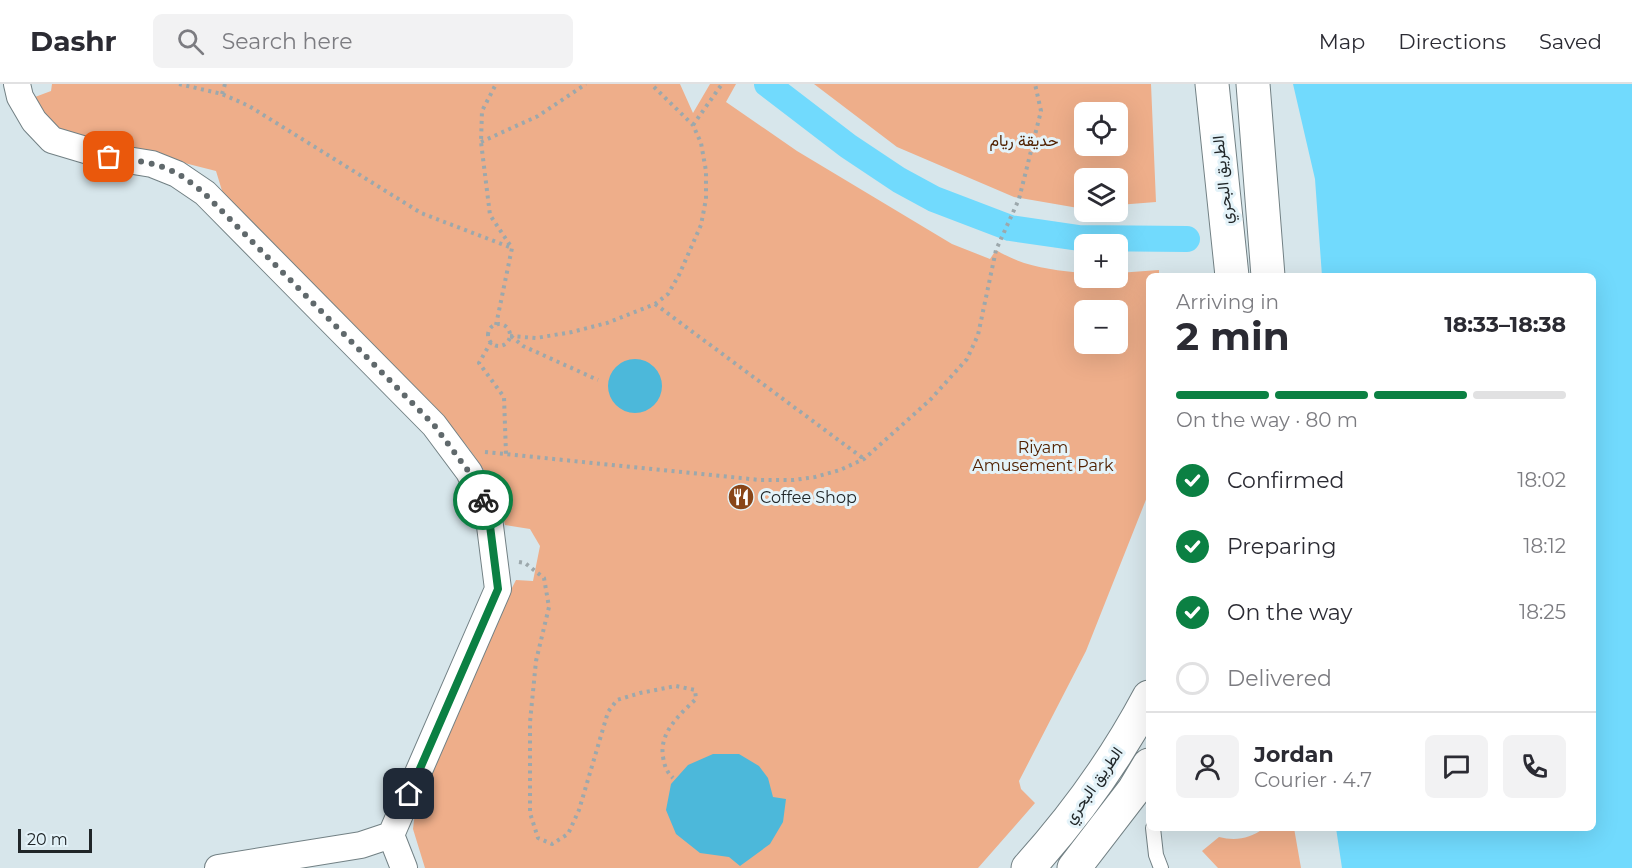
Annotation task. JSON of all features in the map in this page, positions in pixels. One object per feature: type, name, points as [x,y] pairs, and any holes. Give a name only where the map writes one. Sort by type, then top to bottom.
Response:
[{"type":"main road","name":"الطريق البحري","points":[[1212,84],[1232,273]]},
{"type":"main road","points":[[1253,84],[1268,273]]},
{"type":"main road","name":"الطريق البحري","points":[[1028,868],[1058,835],[1103,774],[1146,702]]},
{"type":"main road","points":[[1074,868],[1134,790],[1146,770]]},
{"type":"street","points":[[17,84],[20,97],[34,121],[52,140],[109,157],[152,164],[177,174],[204,193],[434,425],[469,472],[488,510],[498,589],[391,835],[404,868]]},
{"type":"street","points":[[218,868],[361,845],[391,835]]},
{"type":"lane","points":[[1153,831],[1156,855],[1161,868]]},
{"type":"path","points":[[179,84],[222,94],[249,106],[421,213],[512,248]]},
{"type":"path","points":[[222,94],[225,84]]},
{"type":"path","points":[[496,84],[482,111],[481,142],[490,215],[512,248],[496,325],[490,330],[491,342],[480,363],[504,398],[506,454]]},
{"type":"path","points":[[481,142],[538,116],[586,84]]},
{"type":"path","points":[[510,336],[536,338],[572,333],[607,323],[655,304],[668,294],[679,275],[701,225],[706,199],[706,171],[701,143],[693,124],[651,84]]},
{"type":"path","points":[[693,124],[722,84]]},
{"type":"path","points":[[452,449],[760,480],[794,480],[815,477],[840,470],[864,459],[930,400],[967,359],[978,335],[996,250],[1019,199],[1041,111],[1035,84]]},
{"type":"path","points":[[655,304],[864,459]]},
{"type":"path","points":[[491,342],[495,345],[503,345],[507,343],[510,336],[505,325],[496,325]]},
{"type":"path","points":[[510,336],[523,346],[598,380]]},
{"type":"path","points":[[495,555],[525,563],[543,578],[549,607],[536,661],[530,722],[530,813],[538,838],[552,844],[568,834],[579,810],[608,712],[617,700],[676,686],[695,690],[696,699],[675,720],[662,745],[666,771],[673,777]]},
{"type":"green space","name":"Riyam Amusement Park","points":[[52,84],[680,84],[693,113],[710,84],[736,84],[726,102],[797,151],[952,244],[990,259],[996,250],[1028,264],[1074,272],[1074,288],[1128,288],[1128,272],[1159,270],[1159,273],[1146,273],[1146,500],[1086,651],[1019,781],[1021,789],[1035,803],[978,868],[425,868],[413,829],[416,804],[494,623],[516,580],[533,581],[540,546],[530,529],[505,525],[494,484],[467,446],[223,194],[216,171],[58,131],[43,117],[35,97],[51,91]]},
{"type":"green space","name":"حديقة ريام","points":[[814,84],[1151,84],[1156,202],[1128,204],[1128,168],[1074,168],[1074,207],[1014,197],[897,147]]},
{"type":"green space","points":[[1259,831],[1295,831],[1301,868],[1218,868],[1202,851],[1219,837],[1231,839],[1253,835]]},
{"type":"water","points":[[1293,84],[1632,84],[1632,868],[1342,868],[1336,831],[1596,831],[1596,273],[1322,273],[1315,179]]},
{"type":"building","points":[[635,359],[645,361],[654,367],[660,376],[662,386],[660,396],[654,405],[645,411],[635,413],[625,411],[616,405],[610,396],[608,386],[610,376],[616,367],[625,361]]},
{"type":"building","points":[[713,754],[739,754],[759,766],[768,778],[773,797],[786,799],[783,822],[770,844],[740,866],[729,857],[700,853],[676,834],[666,810],[671,784],[688,765]]},
{"type":"waterway","points":[[767,84],[848,146],[899,180],[934,199],[1010,228],[1079,238],[1187,239]]},
{"type":"way so far","points":[[109,157],[152,164],[177,174],[204,193],[434,425],[469,472],[483,500]]},
{"type":"place","name":"Coffee Shop","points":[[741,497]]},
{"type":"route","points":[[409,794],[498,589],[488,510],[483,500]]}]
